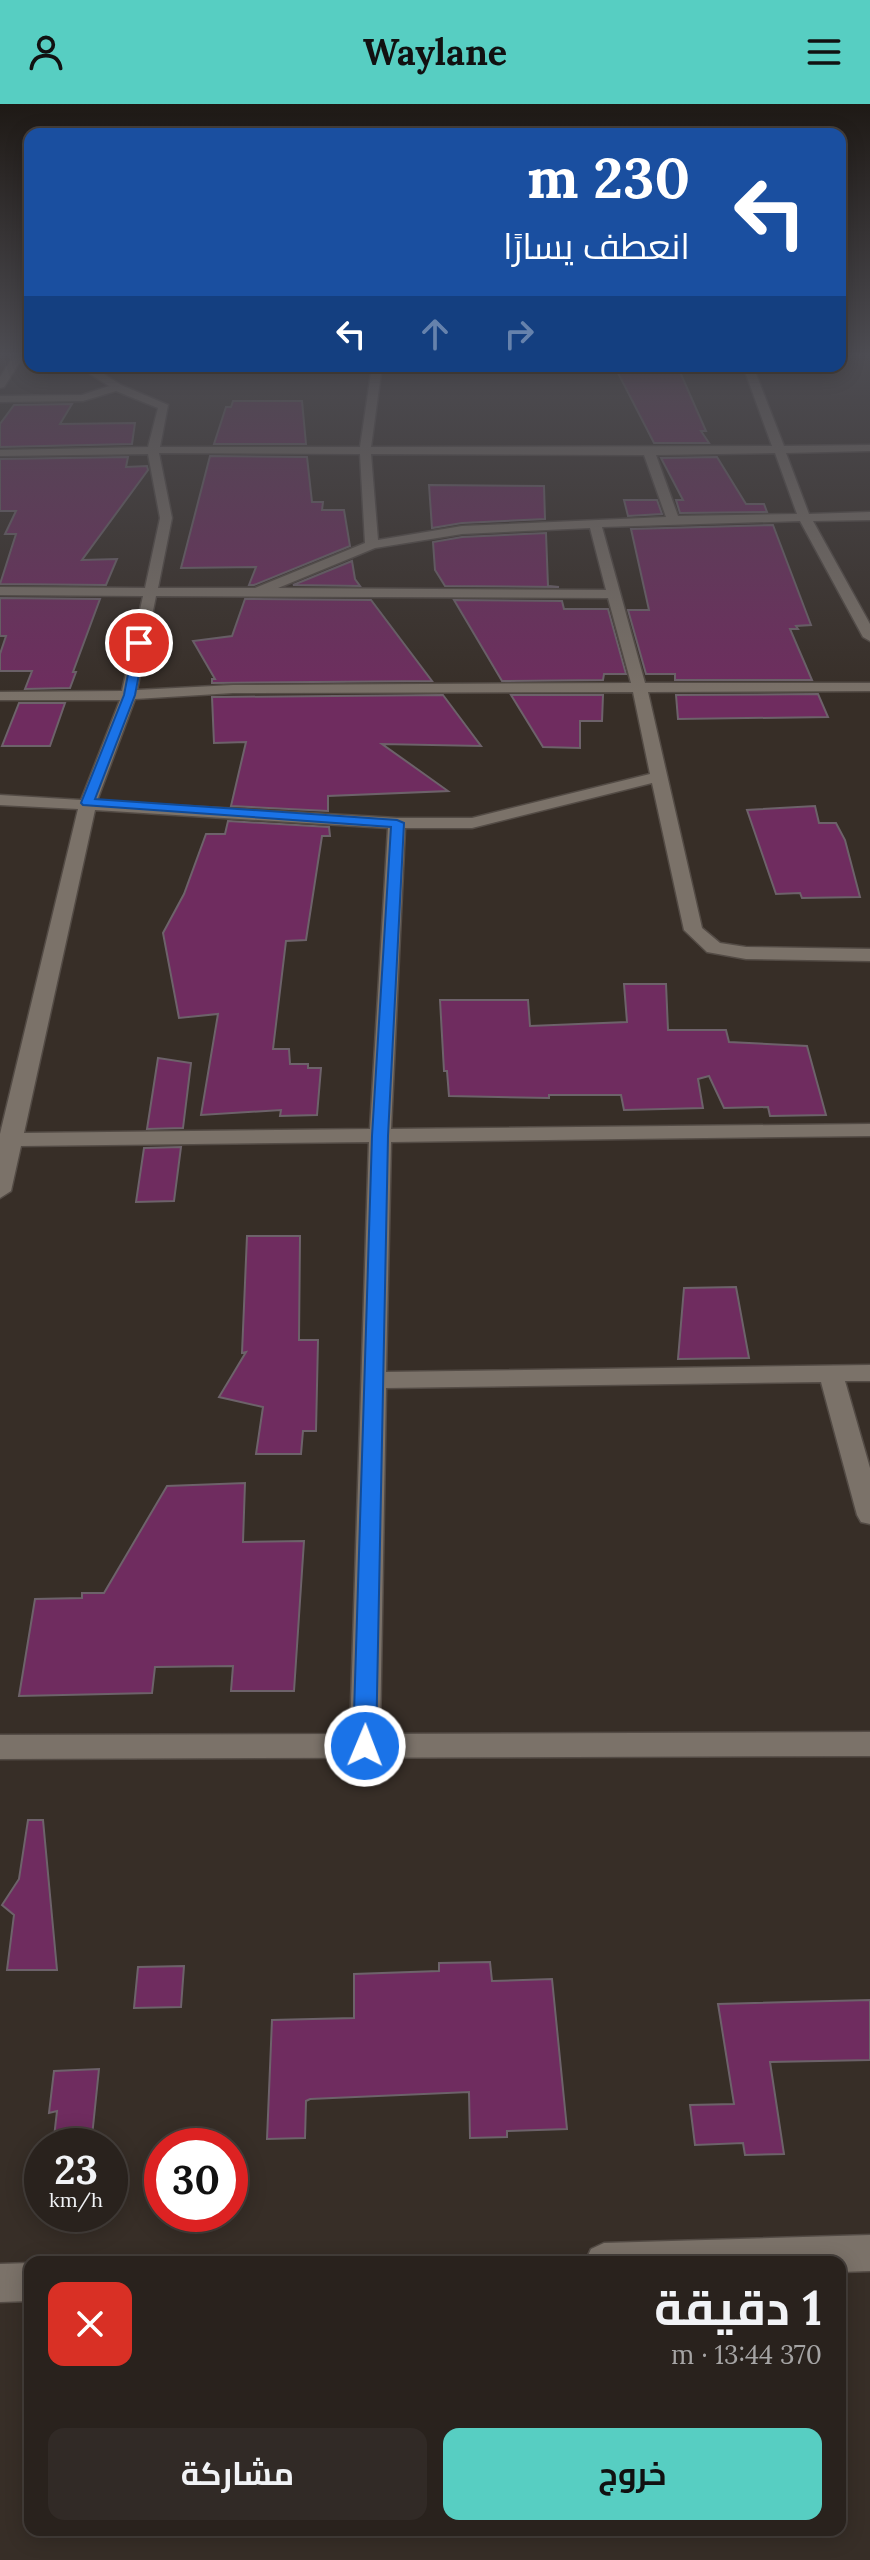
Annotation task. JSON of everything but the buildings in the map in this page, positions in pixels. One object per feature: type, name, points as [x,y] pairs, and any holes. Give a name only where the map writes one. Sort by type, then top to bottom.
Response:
[{"type":"street","points":[[0,1191],[6,1140],[88,803],[129,695],[166,518],[157,472]]},
{"type":"street","points":[[367,472],[372,545]]},
{"type":"street","points":[[658,472],[673,520]]},
{"type":"street","points":[[787,472],[805,518],[870,637]]},
{"type":"street","points":[[257,592],[372,545],[462,530],[673,520],[870,516]]},
{"type":"street","points":[[595,524],[639,687],[693,930],[714,948],[746,953],[870,955]]},
{"type":"street","points":[[0,591],[612,594]]},
{"type":"street","points":[[848,597],[870,596]]},
{"type":"street","points":[[0,696],[129,695],[233,689],[870,687]]},
{"type":"street","points":[[0,800],[397,823],[472,823],[657,777]]},
{"type":"street","points":[[365,1746],[380,1136],[397,823]]},
{"type":"street","points":[[6,1140],[870,1130]]},
{"type":"street","points":[[374,1380],[870,1373]]},
{"type":"street","points":[[831,1374],[870,1515]]},
{"type":"street","points":[[0,1747],[870,1744]]},
{"type":"street","points":[[781,2256],[870,2253]]},
{"type":"street","points":[[0,2283],[24,2282]]},
{"type":"route","points":[[139,643],[129,695],[88,803],[397,823],[380,1136],[365,1746]]}]
